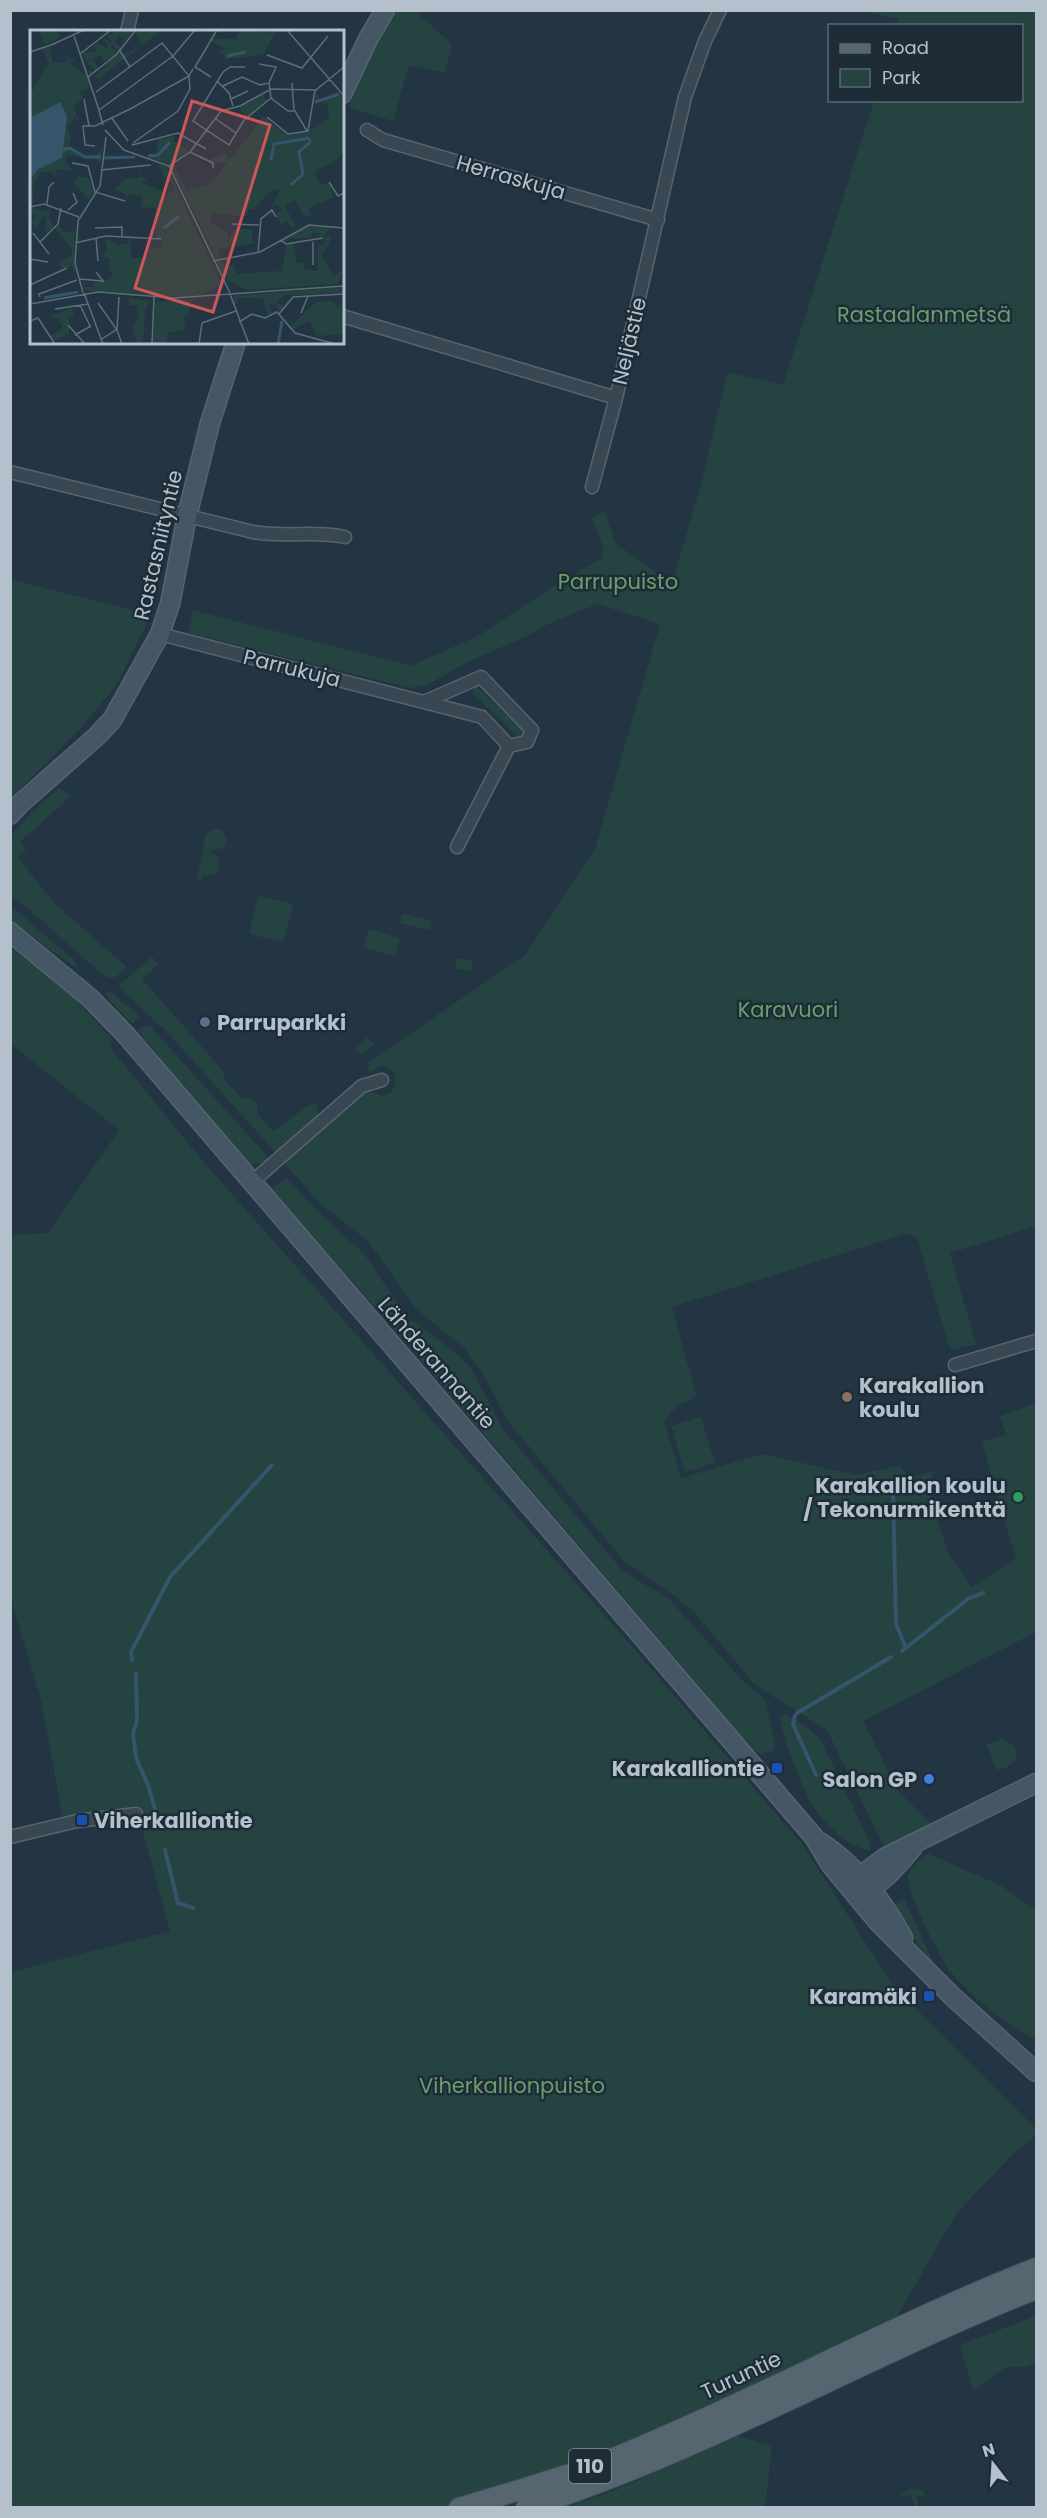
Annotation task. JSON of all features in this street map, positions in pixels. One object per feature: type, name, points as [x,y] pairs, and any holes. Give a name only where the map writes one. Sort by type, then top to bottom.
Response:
[{"type":"main road","points":[[344,90],[384,10]]},
{"type":"main road","name":"Rastasniityntie","points":[[10,815],[112,720],[160,634],[170,604],[187,516],[210,423],[235,344]]},
{"type":"main road","name":"Lähderannantie","points":[[10,932],[75,985],[126,1035],[813,1838],[837,1853],[861,1887],[879,1923],[910,1951],[951,1996],[1036,2072]]},
{"type":"main road","points":[[861,1887],[886,1857],[1036,1783]]},
{"type":"main road","name":"Turuntie","points":[[459,2508],[616,2457],[676,2432],[899,2327],[1036,2268]]},
{"type":"main road","name":"Turuntie","points":[[526,2508],[614,2478],[681,2450],[912,2342],[1036,2289]]},
{"type":"street","points":[[127,30],[132,10]]},
{"type":"street","name":"Neljästie","points":[[344,317],[616,398],[685,97],[705,41],[720,10]]},
{"type":"street","name":"Herraskuja","points":[[367,130],[383,140],[658,220]]},
{"type":"street","points":[[592,487],[616,398]]},
{"type":"street","points":[[10,472],[268,535],[323,532],[345,537]]},
{"type":"street","name":"Parrukuja","points":[[160,634],[482,717],[509,746]]},
{"type":"street","points":[[424,702],[481,677],[532,730],[527,742],[509,746],[457,847]]},
{"type":"street","points":[[252,1182],[362,1086],[382,1080]]},
{"type":"street","points":[[955,1365],[1036,1341]]},
{"type":"street","points":[[10,1837],[77,1821],[136,1814]]},
{"type":"green space","points":[[397,11],[415,11],[452,44],[445,73],[409,65],[393,121],[351,108],[348,100],[382,32]]},
{"type":"green space","name":"Karavuori","points":[[862,11],[1036,11],[1036,1226],[950,1253],[976,1344],[953,1350],[948,1343],[917,1238],[908,1233],[672,1307],[696,1395],[677,1406],[664,1421],[681,1478],[762,1454],[856,1475],[900,1465],[909,1478],[933,1471],[930,1496],[948,1553],[972,1587],[1016,1559],[982,1442],[1006,1435],[1000,1416],[1036,1403],[1036,1632],[863,1721],[898,1791],[931,1824],[884,1847],[827,1730],[755,1685],[693,1611],[624,1561],[507,1420],[484,1375],[463,1347],[417,1310],[368,1241],[321,1204],[283,1162],[362,1093],[369,1091],[383,1096],[392,1090],[396,1081],[394,1073],[382,1065],[368,1072],[369,1062],[525,955],[595,849],[660,624],[597,604],[548,624],[525,637],[468,662],[427,685],[410,688],[189,633],[193,610],[411,666],[478,636],[602,558],[603,547],[592,518],[603,512],[607,516],[615,543],[672,584],[700,487],[728,372],[783,385],[874,102],[1023,102],[1023,24],[898,24],[899,19]]},
{"type":"green space","points":[[10,579],[151,615],[116,686],[80,729],[11,798]]},
{"type":"green space","points":[[476,686],[523,731],[521,736],[518,737],[473,694]]},
{"type":"green space","points":[[59,788],[72,795],[20,842],[26,851],[18,858],[55,904],[127,967],[116,977],[108,978],[11,895],[11,836],[32,812]]},
{"type":"green space","points":[[214,829],[220,829],[227,838],[225,847],[209,852],[219,857],[220,868],[216,874],[202,876],[201,881],[197,880],[206,835]]},
{"type":"green space","points":[[258,896],[293,904],[283,942],[249,934]]},
{"type":"green space","points":[[10,905],[76,962],[77,969],[11,921]]},
{"type":"green space","points":[[402,913],[432,921],[429,930],[400,923]]},
{"type":"green space","points":[[369,929],[400,938],[395,956],[364,948]]},
{"type":"green space","name":"Viherkallionpuisto","points":[[10,947],[67,990],[113,1040],[110,1043],[112,1050],[207,1166],[622,1635],[802,1844],[894,1987],[1036,2129],[1036,2135],[1011,2156],[957,2213],[897,2316],[617,2450],[468,2501],[441,2507],[11,2507],[11,1972],[170,1931],[136,1806],[63,1819],[41,1700],[11,1599],[11,1235],[48,1233],[119,1130],[11,1044]]},
{"type":"green space","points":[[152,957],[159,964],[142,979],[225,1073],[223,1078],[242,1099],[251,1098],[258,1106],[257,1114],[273,1131],[309,1105],[317,1104],[317,1118],[276,1153],[168,1033],[118,986]]},
{"type":"green space","points":[[457,958],[473,961],[471,972],[455,968]]},
{"type":"green space","points":[[109,990],[140,1017],[132,1024],[105,995]]},
{"type":"green space","points":[[144,1026],[150,1026],[267,1156],[268,1160],[250,1164],[163,1063],[138,1030]]},
{"type":"green space","points":[[367,1037],[374,1045],[362,1055],[355,1048]]},
{"type":"green space","points":[[286,1178],[365,1255],[406,1316],[386,1321],[285,1206],[271,1189]]},
{"type":"green space","points":[[412,1320],[457,1354],[471,1368],[502,1428],[622,1570],[670,1600],[741,1679],[766,1701],[775,1747],[773,1751],[760,1754],[740,1740],[706,1694],[393,1328]]},
{"type":"green space","points":[[701,1417],[715,1463],[685,1472],[671,1426]]},
{"type":"green space","points":[[785,1715],[806,1726],[822,1743],[870,1842],[870,1851],[850,1842],[833,1830],[819,1815],[799,1778],[792,1758],[779,1718]]},
{"type":"green space","points":[[1003,1739],[1014,1746],[1017,1752],[1015,1761],[1005,1768],[996,1770],[987,1744]]},
{"type":"green space","points":[[929,1854],[1002,1886],[1036,1911],[1036,2040],[980,2001],[946,1965],[918,1910],[909,1884],[908,1877],[913,1866]]},
{"type":"green space","points":[[905,1900],[933,1962],[931,1963],[891,1906]]},
{"type":"green space","points":[[1036,2316],[1036,2363],[1024,2367],[1005,2367],[973,2391],[960,2345]]},
{"type":"green space","points":[[738,2436],[772,2446],[765,2507],[566,2507],[613,2491]]},
{"type":"green space","points":[[913,2488],[922,2490],[926,2495],[916,2497],[919,2507],[915,2507],[911,2495],[901,2496]]},
{"type":"waterway","points":[[132,1660],[131,1652],[170,1577],[272,1465]]},
{"type":"waterway","points":[[893,1489],[896,1624],[906,1648]]},
{"type":"waterway","points":[[902,1651],[968,1599],[983,1593]]},
{"type":"waterway","points":[[797,1713],[891,1657]]},
{"type":"waterway","points":[[136,1674],[137,1720],[133,1734],[136,1758],[148,1785],[160,1827]]},
{"type":"waterway","points":[[795,1716],[793,1724],[816,1775]]},
{"type":"waterway","points":[[165,1850],[178,1903],[193,1908]]},
{"type":"place","name":"Parruparkki","points":[[205,1022]]},
{"type":"place","name":"Karakallion koulu","points":[[847,1397]]},
{"type":"place","name":"Karakallion koulu / Tekonurmikenttä","points":[[1018,1497]]},
{"type":"place","name":"Karakalliontie","points":[[777,1768]]},
{"type":"place","name":"Salon GP","points":[[929,1779]]},
{"type":"place","name":"Viherkalliontie","points":[[82,1820]]},
{"type":"place","name":"Karamäki","points":[[929,1996]]},
{"type":"park label","name":"Rastaalanmetsä","points":[[924,314]]},
{"type":"park label","name":"Parrupuisto","points":[[618,581]]}]
